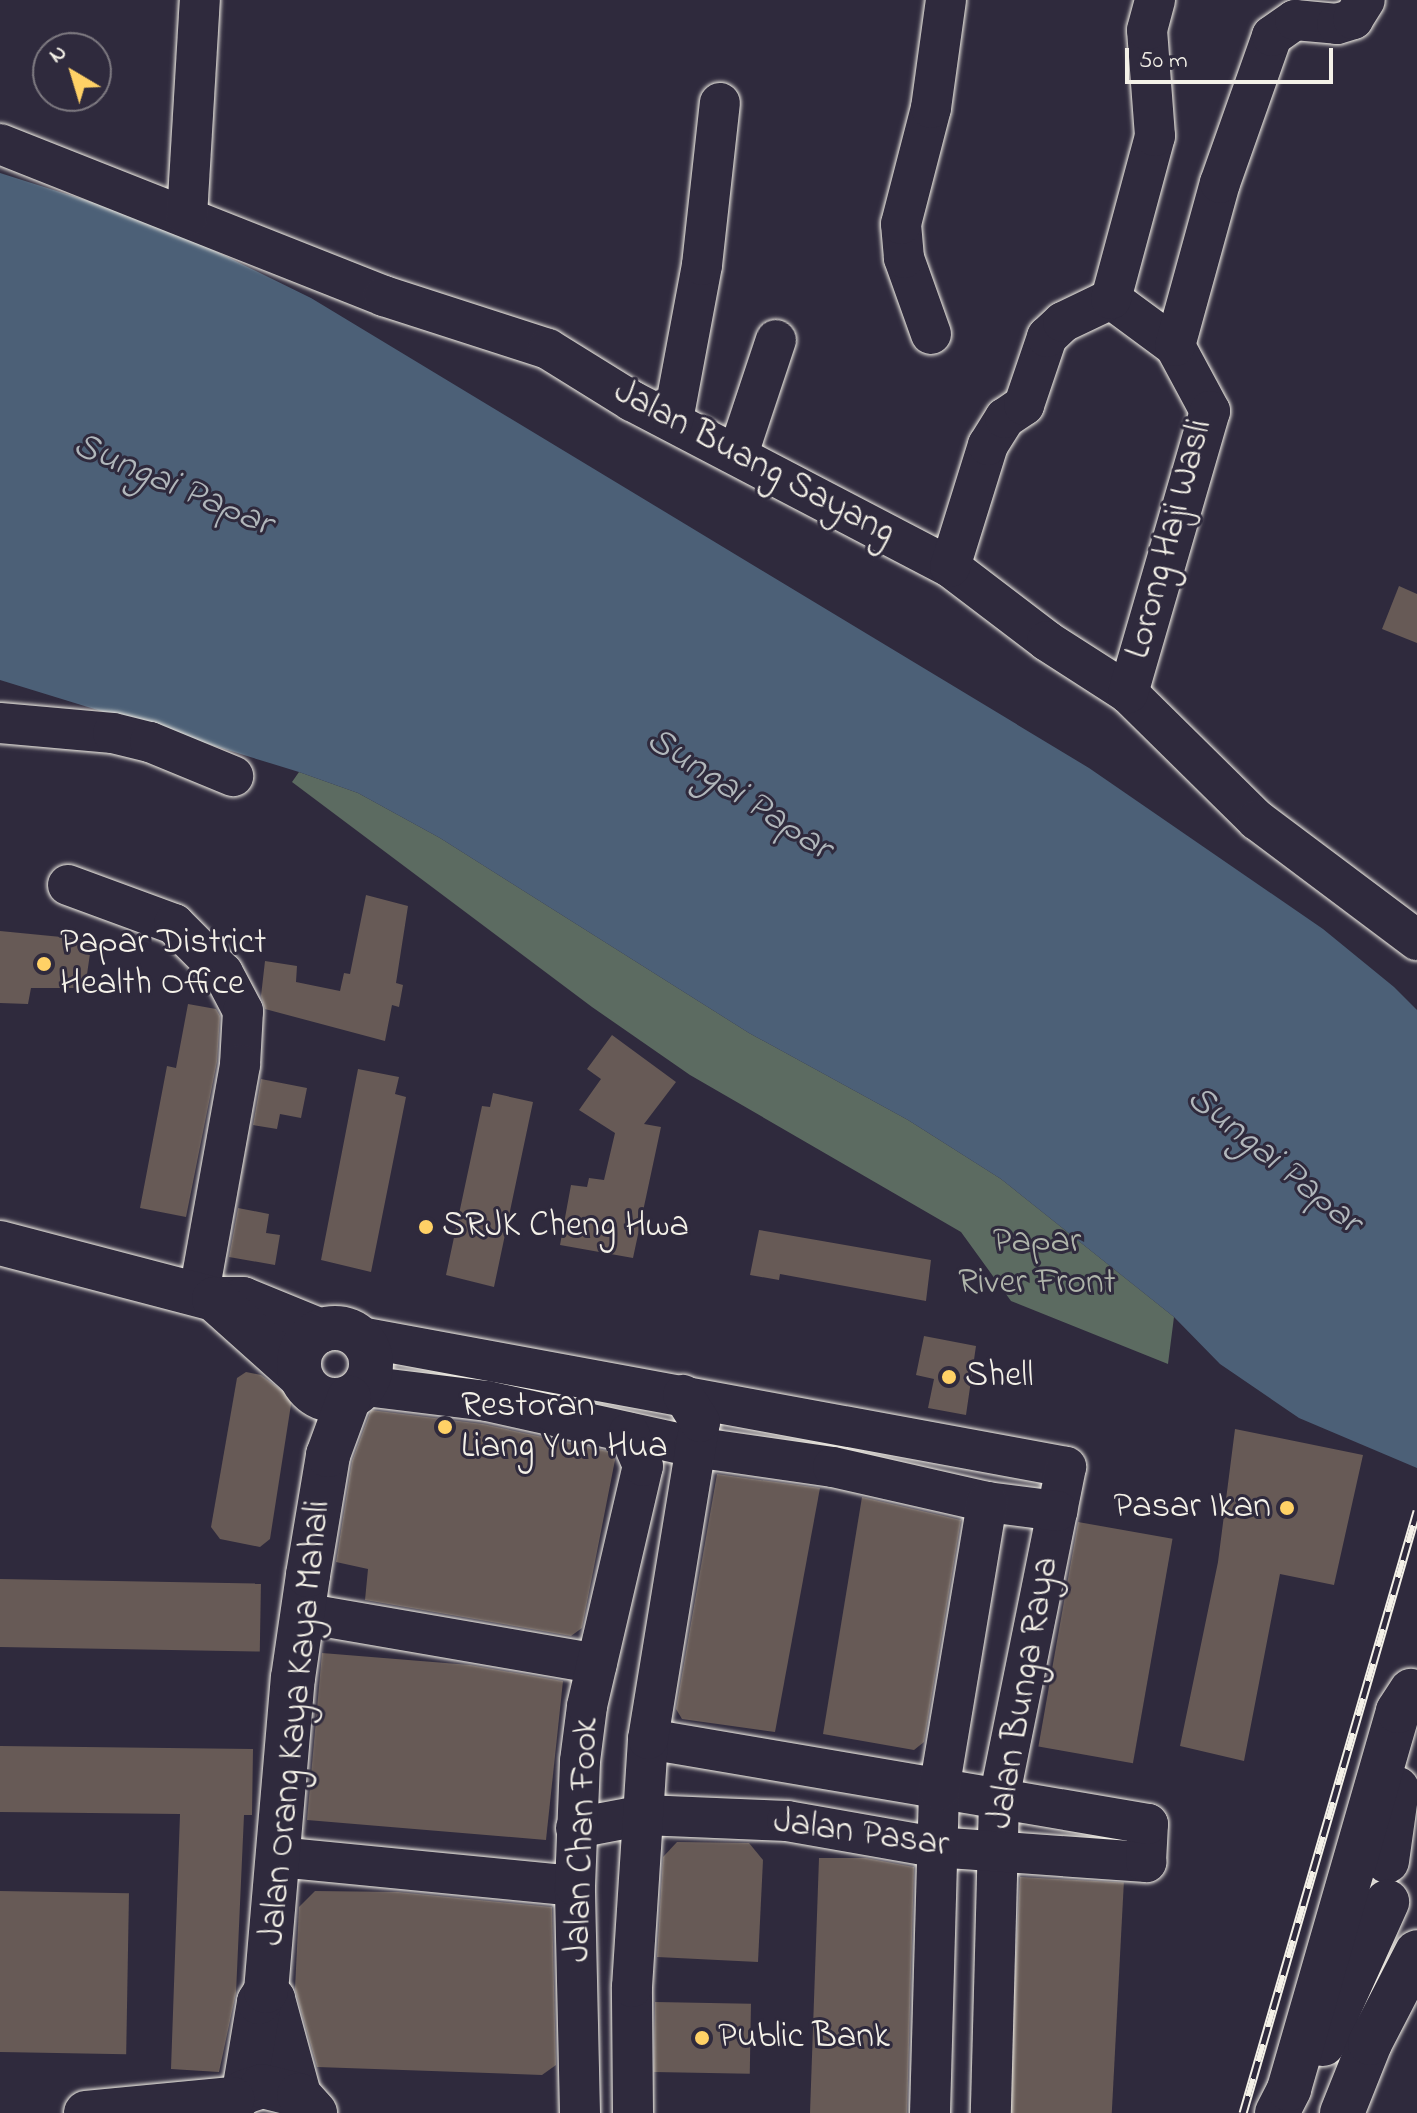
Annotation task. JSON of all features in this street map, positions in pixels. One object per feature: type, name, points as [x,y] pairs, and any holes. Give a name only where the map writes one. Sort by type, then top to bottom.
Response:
[{"type":"main road","points":[[0,1243],[206,1297],[243,1299],[340,1334],[372,1366],[332,1388],[206,1297]]},
{"type":"main road","name":"Jalan Orang Kaya Kaya Mahali","points":[[233,2101],[259,2002],[266,1991],[303,1613],[328,1455],[332,1388],[304,1344],[340,1334]]},
{"type":"main road","points":[[1294,2113],[1402,1881],[1414,1681]]},
{"type":"main road","points":[[1277,2113],[1289,2089],[1398,1711],[1414,1681]]},
{"type":"main road","points":[[1342,2113],[1414,1957]]},
{"type":"main road","points":[[1372,2113],[1404,2028],[1414,1957]]},
{"type":"main road","name":"Jalan Orang Kaya Kaya Mahali","points":[[266,1991],[273,1999],[313,2107]]},
{"type":"main road","points":[[86,2113],[233,2101],[271,2086],[313,2107]]},
{"type":"street","points":[[187,216],[200,0]]},
{"type":"street","points":[[931,334],[904,258],[901,224],[931,108],[946,0]]},
{"type":"street","points":[[950,567],[988,445],[1005,418],[1024,405],[1047,337],[1063,322],[1111,299],[1155,136],[1147,30],[1155,0]]},
{"type":"street","points":[[1111,299],[1175,346],[1220,183],[1272,36],[1295,20],[1337,24],[1353,19],[1365,0]]},
{"type":"street","points":[[673,420],[702,265],[720,103]]},
{"type":"street","name":"Jalan Buang Sayang","points":[[0,144],[384,296],[548,349],[673,420],[950,567],[1047,641],[1128,693],[1257,820],[1417,940]]},
{"type":"street","points":[[738,454],[776,340]]},
{"type":"street","name":"Lorong Haji Wasli","points":[[1128,693],[1210,411],[1175,346]]},
{"type":"street","points":[[0,723],[113,733],[150,742],[233,776]]},
{"type":"street","points":[[68,885],[174,924],[223,973],[243,1011],[240,1065],[206,1297]]},
{"type":"street","points":[[340,1334],[683,1395]]},
{"type":"street","points":[[332,1388],[487,1401],[694,1447],[833,1467],[987,1502],[1057,1511]]},
{"type":"street","name":"Jalan Chan Fook","points":[[633,2113],[632,1987],[650,1726],[698,1415],[683,1395]]},
{"type":"street","name":"Jalan Bunga Raya","points":[[683,1395],[1066,1467],[999,1800],[991,2113]]},
{"type":"street","name":"Jalan Chan Fook","points":[[580,2113],[575,1858],[587,1706],[643,1466],[629,1433]]},
{"type":"street","name":"Jalan Bunga Raya","points":[[930,2113],[935,1847],[939,1790],[987,1502]]},
{"type":"street","points":[[303,1613],[597,1664]]},
{"type":"street","name":"Jalan Pasar","points":[[280,1848],[575,1858],[644,1815],[787,1821],[935,1847],[996,1850],[1147,1843],[999,1800],[939,1790],[650,1726],[587,1706]]},
{"type":"green space","name":"Papar River Front","points":[[299,772],[358,793],[440,838],[749,1033],[908,1120],[1001,1179],[1174,1317],[1168,1364],[1011,1301],[961,1232],[690,1075],[592,1007],[292,782]]},
{"type":"water","name":"Sungai Papar","points":[[0,173],[158,223],[311,298],[1089,768],[1323,929],[1394,987],[1417,1010],[1417,1468],[1299,1418],[1220,1364],[1174,1317],[1001,1179],[908,1120],[749,1033],[440,838],[358,793],[0,680]]},
{"type":"building","points":[[1399,586],[1417,594],[1417,643],[1382,629]]},
{"type":"building","points":[[366,895],[408,906],[396,983],[403,985],[399,1007],[392,1005],[385,1041],[265,1009],[261,996],[265,961],[297,966],[296,982],[340,991],[344,973],[350,974]]},
{"type":"building","name":"Papar District Health Office","points":[[0,931],[92,940],[85,988],[31,988],[28,1004],[0,1003]]},
{"type":"building","points":[[188,1004],[216,1009],[220,1016],[217,1062],[186,1217],[140,1208],[167,1066],[176,1068]]},
{"type":"building","points":[[612,1035],[676,1082],[644,1124],[661,1127],[633,1258],[560,1245],[571,1185],[587,1187],[589,1178],[604,1180],[615,1133],[579,1110],[601,1079],[587,1069]]},
{"type":"building","points":[[358,1069],[399,1077],[395,1094],[406,1097],[371,1272],[321,1260]]},
{"type":"building","points":[[261,1079],[307,1088],[301,1118],[280,1114],[277,1129],[253,1125]]},
{"type":"building","points":[[493,1093],[533,1102],[494,1287],[446,1275],[482,1106],[490,1107]]},
{"type":"building","points":[[238,1208],[269,1214],[266,1233],[280,1235],[275,1265],[229,1257]]},
{"type":"building","points":[[759,1230],[931,1260],[926,1301],[780,1274],[779,1280],[750,1275]]},
{"type":"building","name":"Shell","points":[[924,1336],[976,1346],[966,1415],[928,1408],[934,1379],[916,1375]]},
{"type":"building","points":[[246,1372],[261,1375],[292,1398],[270,1539],[260,1547],[220,1539],[211,1527],[237,1378]]},
{"type":"building","points":[[371,1410],[483,1424],[612,1452],[615,1460],[582,1628],[571,1636],[365,1600],[368,1569],[336,1562],[352,1461]]},
{"type":"building","points":[[1235,1429],[1363,1455],[1334,1585],[1280,1574],[1244,1761],[1180,1746],[1218,1562]]},
{"type":"building","points":[[717,1474],[820,1488],[775,1732],[682,1719],[676,1709]]},
{"type":"building","points":[[862,1497],[961,1520],[924,1742],[914,1750],[823,1734]]},
{"type":"building","points":[[1078,1522],[1173,1539],[1133,1763],[1038,1747]]},
{"type":"building","points":[[0,1579],[261,1584],[260,1652],[0,1647]]},
{"type":"building","points":[[322,1653],[470,1665],[563,1681],[546,1840],[307,1820]]},
{"type":"building","points":[[0,1746],[253,1749],[252,1815],[244,1815],[236,1993],[219,2072],[171,2069],[180,1814],[0,1812]]},
{"type":"building","points":[[677,1842],[749,1843],[763,1860],[758,1962],[657,1957],[663,1857]]},
{"type":"building","points":[[819,1858],[866,1858],[914,1867],[907,2113],[810,2113]]},
{"type":"building","points":[[1020,1877],[1124,1882],[1112,2113],[1008,2113]]},
{"type":"building","points":[[0,1891],[129,1893],[126,2054],[0,2052]]},
{"type":"building","points":[[315,1891],[398,1892],[552,1907],[556,2065],[542,2075],[317,2067],[295,1989],[299,1907]]},
{"type":"building","name":"Public Bank","points":[[655,2002],[751,2004],[750,2074],[654,2072]]},
{"type":"railway","points":[[1243,2113],[1417,1511]]},
{"type":"place","name":"Papar District Health Office","points":[[44,964]]},
{"type":"place","name":"SRJK Cheng Hwa","points":[[426,1227]]},
{"type":"place","name":"Shell","points":[[949,1377]]},
{"type":"place","name":"Restoran Liang Yun Hua","points":[[445,1427]]},
{"type":"place","name":"Pasar Ikan","points":[[1287,1508]]},
{"type":"place","name":"Public Bank","points":[[702,2038]]}]
